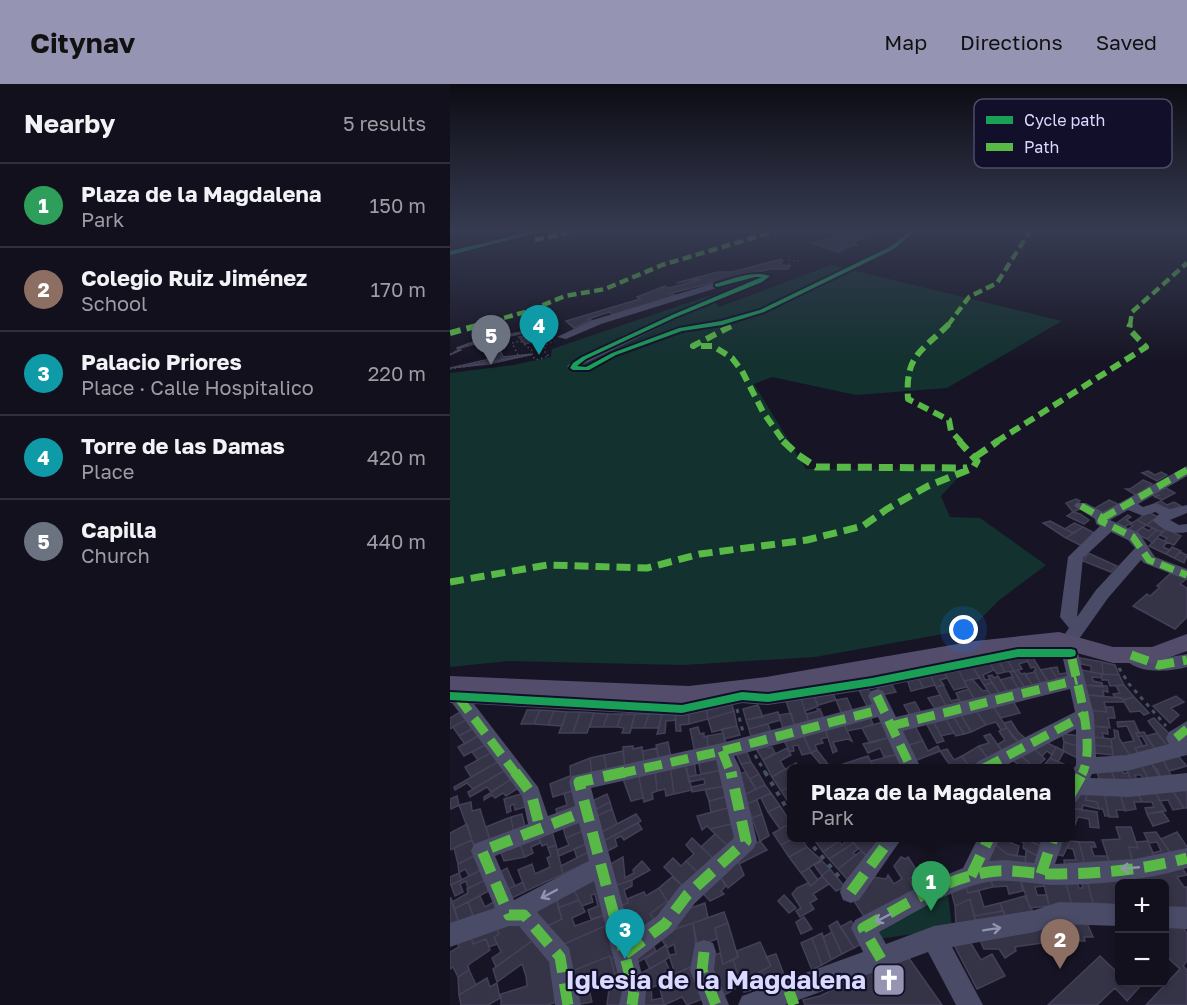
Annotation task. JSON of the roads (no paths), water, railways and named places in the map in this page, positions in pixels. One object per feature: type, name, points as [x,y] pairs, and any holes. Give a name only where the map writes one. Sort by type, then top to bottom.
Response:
[{"type":"main road","points":[[453,693],[689,695],[766,686],[975,650],[1059,640],[1072,646],[1113,655],[1154,655],[1187,642]]},
{"type":"street","points":[[562,337],[597,322],[685,297],[717,285],[755,275],[767,276],[760,281],[674,316],[584,358],[573,366],[576,370],[587,369],[614,354],[652,338],[681,329],[741,318],[762,311],[838,274]]},
{"type":"street","points":[[1075,786],[1086,766],[1085,715],[1077,680],[1068,617],[1076,557],[1106,522],[1127,504],[1187,470]]},
{"type":"street","points":[[1127,504],[1143,513],[1155,507],[1169,514]]},
{"type":"street","points":[[1081,506],[1139,540],[1149,560],[1187,575]]},
{"type":"street","points":[[1187,509],[1169,514],[1160,520],[1177,530],[1187,528]]},
{"type":"street","points":[[1072,646],[1102,594],[1143,548]]},
{"type":"street","points":[[453,693],[682,709],[742,696],[768,698],[874,682],[1018,653],[1072,646]]},
{"type":"street","points":[[1131,655],[1154,666],[1164,667],[1187,660]]},
{"type":"street","points":[[632,1005],[634,991],[579,782],[722,751],[883,710],[1077,680]]},
{"type":"street","points":[[453,693],[531,793],[540,828]]},
{"type":"street","points":[[883,710],[909,764]]},
{"type":"street","points":[[992,764],[1085,715]]},
{"type":"street","points":[[1086,766],[1127,763],[1183,738]]},
{"type":"street","points":[[625,954],[665,924],[687,895],[746,841],[730,768],[722,751]]},
{"type":"street","points":[[1075,791],[1187,782]]},
{"type":"street","points":[[508,915],[482,851],[586,811]]},
{"type":"street","points":[[851,892],[887,842]]},
{"type":"street","points":[[971,876],[987,842]]},
{"type":"street","points":[[1041,874],[1051,842]]},
{"type":"street","points":[[880,959],[863,928],[971,876],[1002,870],[1041,874],[1164,866],[1187,858]]},
{"type":"street","points":[[450,935],[508,915],[600,866]]},
{"type":"street","points":[[751,1005],[792,998],[934,938],[1035,921],[1059,913],[1115,915]]},
{"type":"street","points":[[508,915],[524,915],[560,957],[568,1005]]},
{"type":"street","points":[[1169,917],[1187,918]]},
{"type":"street","points":[[934,938],[970,1005]]},
{"type":"street","points":[[704,952],[702,970],[716,1005]]},
{"type":"place","name":"Torre de las Damas","points":[[539,355]]},
{"type":"place","name":"Capilla","points":[[491,365]]},
{"type":"place","name":"Plaza de la Magdalena","points":[[931,911]]},
{"type":"place","name":"Palacio Priores","points":[[625,959]]},
{"type":"place","name":"Colegio Ruiz Jiménez","points":[[1060,969]]},
{"type":"place","name":"Iglesia de la Magdalena","points":[[889,980]]}]
